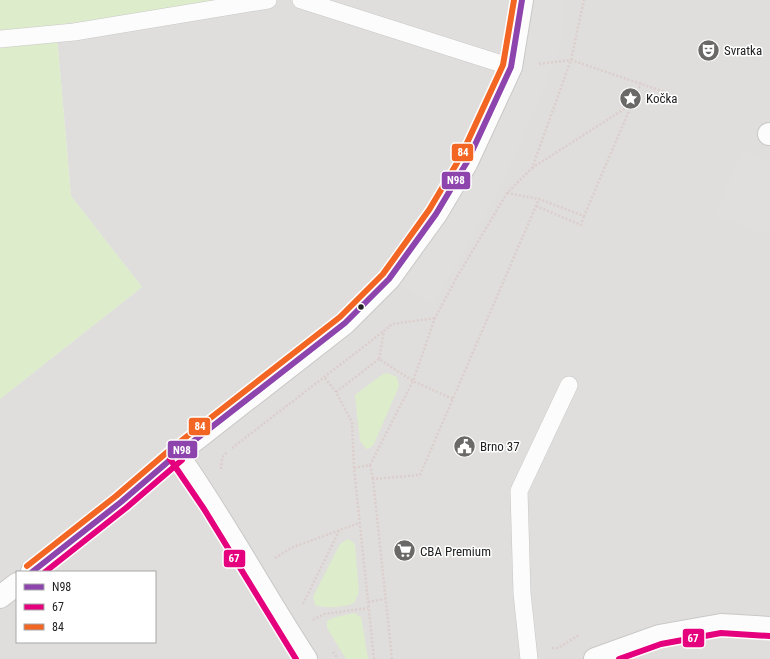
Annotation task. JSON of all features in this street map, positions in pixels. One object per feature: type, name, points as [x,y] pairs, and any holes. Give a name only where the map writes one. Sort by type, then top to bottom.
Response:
[{"type":"street","points":[[33,571],[121,502],[177,454],[345,322],[389,279],[436,214],[467,162],[511,67],[522,0]]},
{"type":"street","points":[[177,454],[204,491],[257,582],[306,659]]},
{"type":"street","points":[[0,597],[16,585]]},
{"type":"street","points":[[595,659],[659,636],[721,625],[770,628]]},
{"type":"lane","points":[[0,39],[74,32],[268,0]]},
{"type":"lane","points":[[301,0],[511,67]]},
{"type":"lane","points":[[529,659],[522,593],[519,491],[569,385]]},
{"type":"path","points":[[532,168],[571,60],[584,0]]},
{"type":"path","points":[[511,67],[571,60],[665,92]]},
{"type":"path","points":[[536,206],[581,225],[641,83]]},
{"type":"path","points":[[392,659],[370,465],[414,381],[435,318],[457,277],[507,193],[532,168],[633,103]]},
{"type":"path","points":[[507,193],[539,199],[584,216]]},
{"type":"path","points":[[372,479],[420,475],[539,199]]},
{"type":"path","points":[[221,470],[222,458],[225,453],[325,378],[392,324],[435,318]]},
{"type":"path","points":[[336,392],[379,359],[384,331]]},
{"type":"path","points":[[379,359],[414,381],[453,399]]},
{"type":"path","points":[[325,378],[336,392],[352,422],[359,523],[374,659]]},
{"type":"path","points":[[354,468],[370,465]]},
{"type":"path","points":[[273,559],[291,548],[359,523]]},
{"type":"path","points":[[302,605],[339,531]]},
{"type":"path","points":[[269,553],[276,563]]},
{"type":"path","points":[[368,602],[384,599]]},
{"type":"path","points":[[313,620],[324,614],[368,608]]},
{"type":"shaded area","points":[[237,0],[770,0],[770,659],[0,659],[0,399],[142,287],[71,196],[56,25]]},
{"type":"shaded area","points":[[522,0],[565,0],[562,40],[547,83],[500,188],[433,305],[389,279],[467,162]]},
{"type":"shaded area","points":[[743,150],[770,161],[770,227],[766,235],[715,214]]},
{"type":"green space","points":[[0,0],[237,0],[56,25],[71,196],[142,287],[0,399]]},
{"type":"green space","points":[[387,373],[397,377],[399,386],[374,444],[370,448],[366,449],[360,441],[355,395],[383,374]]},
{"type":"green space","points":[[348,539],[353,542],[355,546],[359,592],[354,603],[335,607],[315,605],[313,597],[340,544]]},
{"type":"green space","points":[[354,613],[361,617],[368,659],[346,659],[327,628],[327,621],[332,618]]},
{"type":"transit line","name":"84","points":[[27,566],[116,496],[172,448],[340,317],[383,274],[429,210],[460,158],[503,65],[514,0]]},
{"type":"transit line","name":"N98","points":[[33,571],[121,502],[177,454],[345,323],[389,279],[436,214],[467,162],[511,67],[522,0]]},
{"type":"transit line","name":"67","points":[[170,459],[204,509],[296,659]]},
{"type":"transit line","name":"67","points":[[46,571],[126,508],[182,460]]},
{"type":"transit line","name":"67","points":[[619,659],[661,644],[721,633],[770,636]]},
{"type":"place","name":"Svratka","points":[[709,50]]},
{"type":"place","name":"Kočka","points":[[631,98]]},
{"type":"place","name":"Brno 37","points":[[465,446]]},
{"type":"place","name":"CBA Premium","points":[[404,551]]}]
